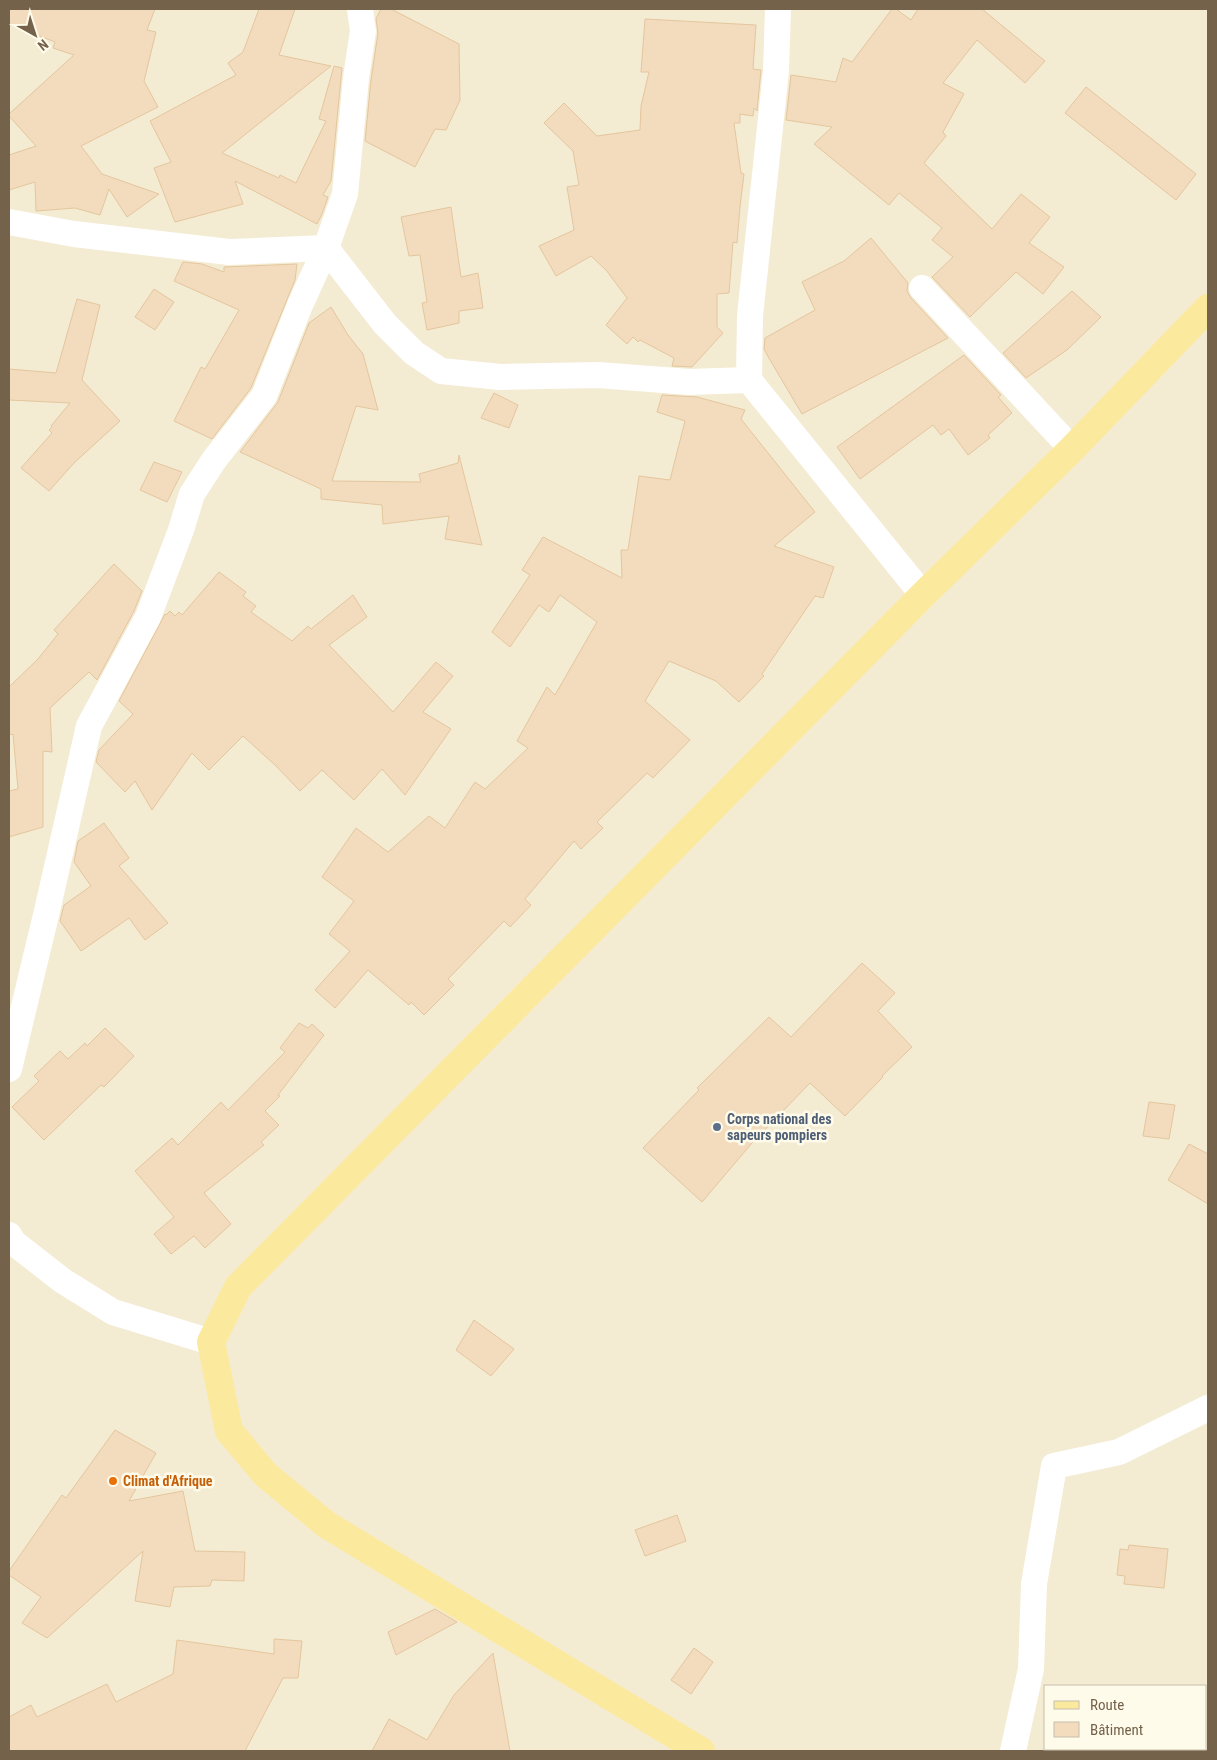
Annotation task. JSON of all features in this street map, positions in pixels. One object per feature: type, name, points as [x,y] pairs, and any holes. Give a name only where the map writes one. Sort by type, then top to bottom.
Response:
[{"type":"main road","points":[[701,1751],[327,1525],[266,1475],[230,1431],[211,1342],[238,1287],[923,595],[1072,450],[1208,308]]},
{"type":"street","points":[[9,1069],[89,726],[148,617],[181,530],[192,494],[214,460],[264,396],[300,305],[326,248],[345,194],[356,78],[363,31],[360,9]]},
{"type":"street","points":[[778,9],[776,72],[750,316],[749,380],[923,595]]},
{"type":"street","points":[[9,222],[74,234],[229,252],[326,248]]},
{"type":"street","points":[[326,248],[385,324],[414,353],[441,371],[500,377],[598,374],[689,382],[749,380]]},
{"type":"street","points":[[922,288],[1072,450]]},
{"type":"street","points":[[9,1235],[13,1242],[63,1281],[113,1312],[211,1342]]},
{"type":"street","points":[[1013,1751],[1031,1669],[1034,1584],[1054,1466],[1119,1452],[1208,1408]]},
{"type":"shaded area","points":[[9,9],[1208,9],[1208,1751],[9,1751]]},
{"type":"building","points":[[9,9],[155,9],[147,30],[156,32],[144,81],[158,107],[81,146],[102,174],[159,194],[127,217],[109,189],[100,215],[75,208],[36,211],[35,182],[9,190],[9,155],[36,146],[9,114],[74,55],[53,48],[55,42],[9,24]]},
{"type":"building","points":[[259,9],[295,9],[279,55],[331,66],[222,153],[279,178],[280,175],[296,183],[326,121],[319,119],[334,66],[342,68],[331,181],[323,195],[328,197],[322,214],[317,224],[235,181],[243,204],[175,222],[154,168],[171,162],[150,121],[236,75],[228,63],[243,52]]},
{"type":"building","points":[[381,9],[391,9],[459,44],[460,100],[446,130],[435,129],[415,167],[365,141],[378,33],[376,19]]},
{"type":"building","points":[[892,9],[896,9],[911,20],[918,9],[982,9],[1045,61],[1025,83],[977,40],[943,83],[964,94],[943,132],[946,136],[924,163],[992,229],[1021,194],[1050,217],[1029,243],[1064,267],[1043,294],[1016,272],[970,317],[932,277],[953,257],[932,240],[942,228],[899,193],[889,205],[814,144],[832,127],[786,120],[791,75],[836,82],[843,58],[852,62]]},
{"type":"building","points":[[645,19],[756,25],[753,69],[761,70],[757,111],[754,108],[753,116],[740,114],[740,123],[734,123],[741,173],[744,174],[737,243],[733,242],[729,293],[717,294],[717,327],[723,333],[692,367],[672,366],[674,358],[640,340],[638,342],[633,337],[627,344],[606,325],[627,298],[606,270],[591,256],[556,276],[539,246],[574,230],[567,187],[579,185],[573,151],[544,123],[564,103],[597,136],[640,130],[641,106],[649,72],[641,72]]},
{"type":"building","points":[[1086,87],[1196,174],[1176,200],[1065,113]]},
{"type":"building","points":[[451,207],[461,277],[478,273],[483,308],[459,311],[459,323],[427,330],[422,303],[427,302],[420,255],[409,256],[401,217]]},
{"type":"building","points":[[871,238],[908,283],[907,291],[911,298],[948,338],[802,414],[764,349],[765,338],[815,310],[802,282],[844,261]]},
{"type":"building","points":[[183,262],[202,264],[224,272],[224,267],[297,264],[295,280],[251,388],[212,439],[174,421],[201,367],[205,369],[239,310],[174,281]]},
{"type":"building","points":[[154,289],[174,302],[155,330],[135,317]]},
{"type":"building","points":[[1072,291],[1101,317],[1067,350],[1026,378],[1003,353]]},
{"type":"building","points":[[77,299],[100,305],[82,380],[120,421],[74,463],[49,491],[21,468],[52,433],[49,430],[51,426],[70,403],[9,400],[9,369],[56,373]]},
{"type":"building","points":[[331,307],[348,335],[363,354],[378,410],[356,406],[332,481],[421,482],[419,474],[458,463],[459,455],[482,545],[445,539],[449,516],[383,524],[382,505],[321,499],[321,489],[240,452],[278,402],[309,323]]},
{"type":"building","points":[[964,355],[1001,395],[998,397],[1012,413],[988,435],[990,438],[968,455],[949,429],[941,435],[933,425],[860,479],[837,447]]},
{"type":"building","points":[[494,393],[518,405],[509,428],[481,418]]},
{"type":"building","points":[[662,395],[697,397],[745,410],[741,419],[815,512],[774,546],[834,567],[823,598],[815,596],[762,674],[764,676],[739,702],[716,681],[669,661],[645,701],[690,740],[653,778],[647,773],[597,822],[603,828],[581,849],[574,841],[525,899],[531,905],[510,927],[504,921],[448,979],[454,985],[424,1015],[411,1002],[409,1005],[368,970],[335,1008],[315,990],[350,951],[329,934],[354,901],[322,877],[356,828],[388,852],[429,816],[445,828],[475,782],[485,789],[528,748],[517,741],[547,687],[555,695],[597,622],[560,595],[549,612],[539,605],[510,647],[492,632],[530,575],[522,570],[543,537],[622,578],[621,550],[628,550],[639,476],[670,480],[685,421],[657,412]]},
{"type":"building","points":[[154,462],[182,472],[167,502],[140,490]]},
{"type":"building","points":[[114,564],[142,591],[134,611],[97,680],[89,672],[50,708],[52,752],[43,751],[43,827],[9,837],[9,791],[18,789],[13,734],[9,735],[9,687],[38,659],[58,634],[54,630]]},
{"type":"building","points":[[219,572],[246,592],[243,596],[256,606],[251,612],[292,641],[308,626],[311,629],[353,595],[367,617],[329,645],[393,712],[436,662],[453,676],[423,712],[451,729],[405,795],[382,769],[354,800],[322,770],[300,791],[243,736],[209,770],[192,753],[152,810],[135,781],[125,792],[96,762],[99,750],[133,714],[119,701],[165,614],[170,611],[175,616],[179,612],[182,615]]},
{"type":"building","points":[[104,823],[129,858],[119,866],[168,923],[145,940],[129,918],[81,951],[60,921],[64,905],[91,886],[74,862],[78,841]]},
{"type":"building","points":[[862,963],[895,993],[878,1011],[912,1047],[845,1116],[810,1083],[752,1143],[702,1202],[643,1148],[699,1090],[697,1088],[769,1017],[791,1037]]},
{"type":"building","points":[[299,1023],[308,1028],[312,1024],[324,1035],[278,1095],[280,1096],[265,1111],[279,1125],[261,1142],[264,1145],[204,1193],[231,1224],[205,1248],[194,1236],[171,1254],[154,1234],[174,1217],[135,1171],[172,1138],[178,1145],[221,1102],[228,1110],[285,1052],[280,1048]]},
{"type":"building","points":[[105,1028],[134,1056],[104,1087],[101,1085],[44,1140],[12,1107],[39,1081],[34,1076],[60,1051],[68,1059],[85,1043],[87,1046]]},
{"type":"building","points":[[1149,1102],[1175,1105],[1169,1139],[1143,1136]]},
{"type":"building","points":[[1189,1144],[1208,1154],[1208,1204],[1168,1180]]},
{"type":"building","points":[[474,1320],[514,1349],[491,1376],[456,1350]]},
{"type":"building","points":[[115,1430],[156,1453],[129,1501],[183,1491],[195,1551],[245,1552],[244,1581],[212,1580],[210,1586],[174,1587],[170,1607],[135,1601],[143,1551],[47,1638],[22,1623],[41,1597],[9,1575],[9,1571],[62,1495],[66,1498]]},
{"type":"building","points":[[677,1515],[686,1541],[645,1556],[635,1530]]},
{"type":"building","points":[[1129,1545],[1168,1549],[1164,1588],[1124,1584],[1125,1576],[1117,1575],[1120,1549],[1128,1550]]},
{"type":"building","points":[[435,1609],[457,1622],[396,1655],[388,1632]]},
{"type":"building","points":[[274,1639],[302,1641],[298,1678],[283,1678],[245,1751],[9,1751],[9,1717],[31,1705],[37,1717],[107,1684],[116,1702],[173,1674],[177,1640],[274,1654]]},
{"type":"building","points":[[694,1648],[713,1662],[691,1694],[671,1680]]},
{"type":"building","points":[[493,1653],[510,1751],[372,1751],[389,1719],[427,1740],[454,1695]]},
{"type":"place","name":"Corps national des sapeurs pompiers","points":[[717,1127]]},
{"type":"place","name":"Climat d'Afrique","points":[[113,1481]]}]
